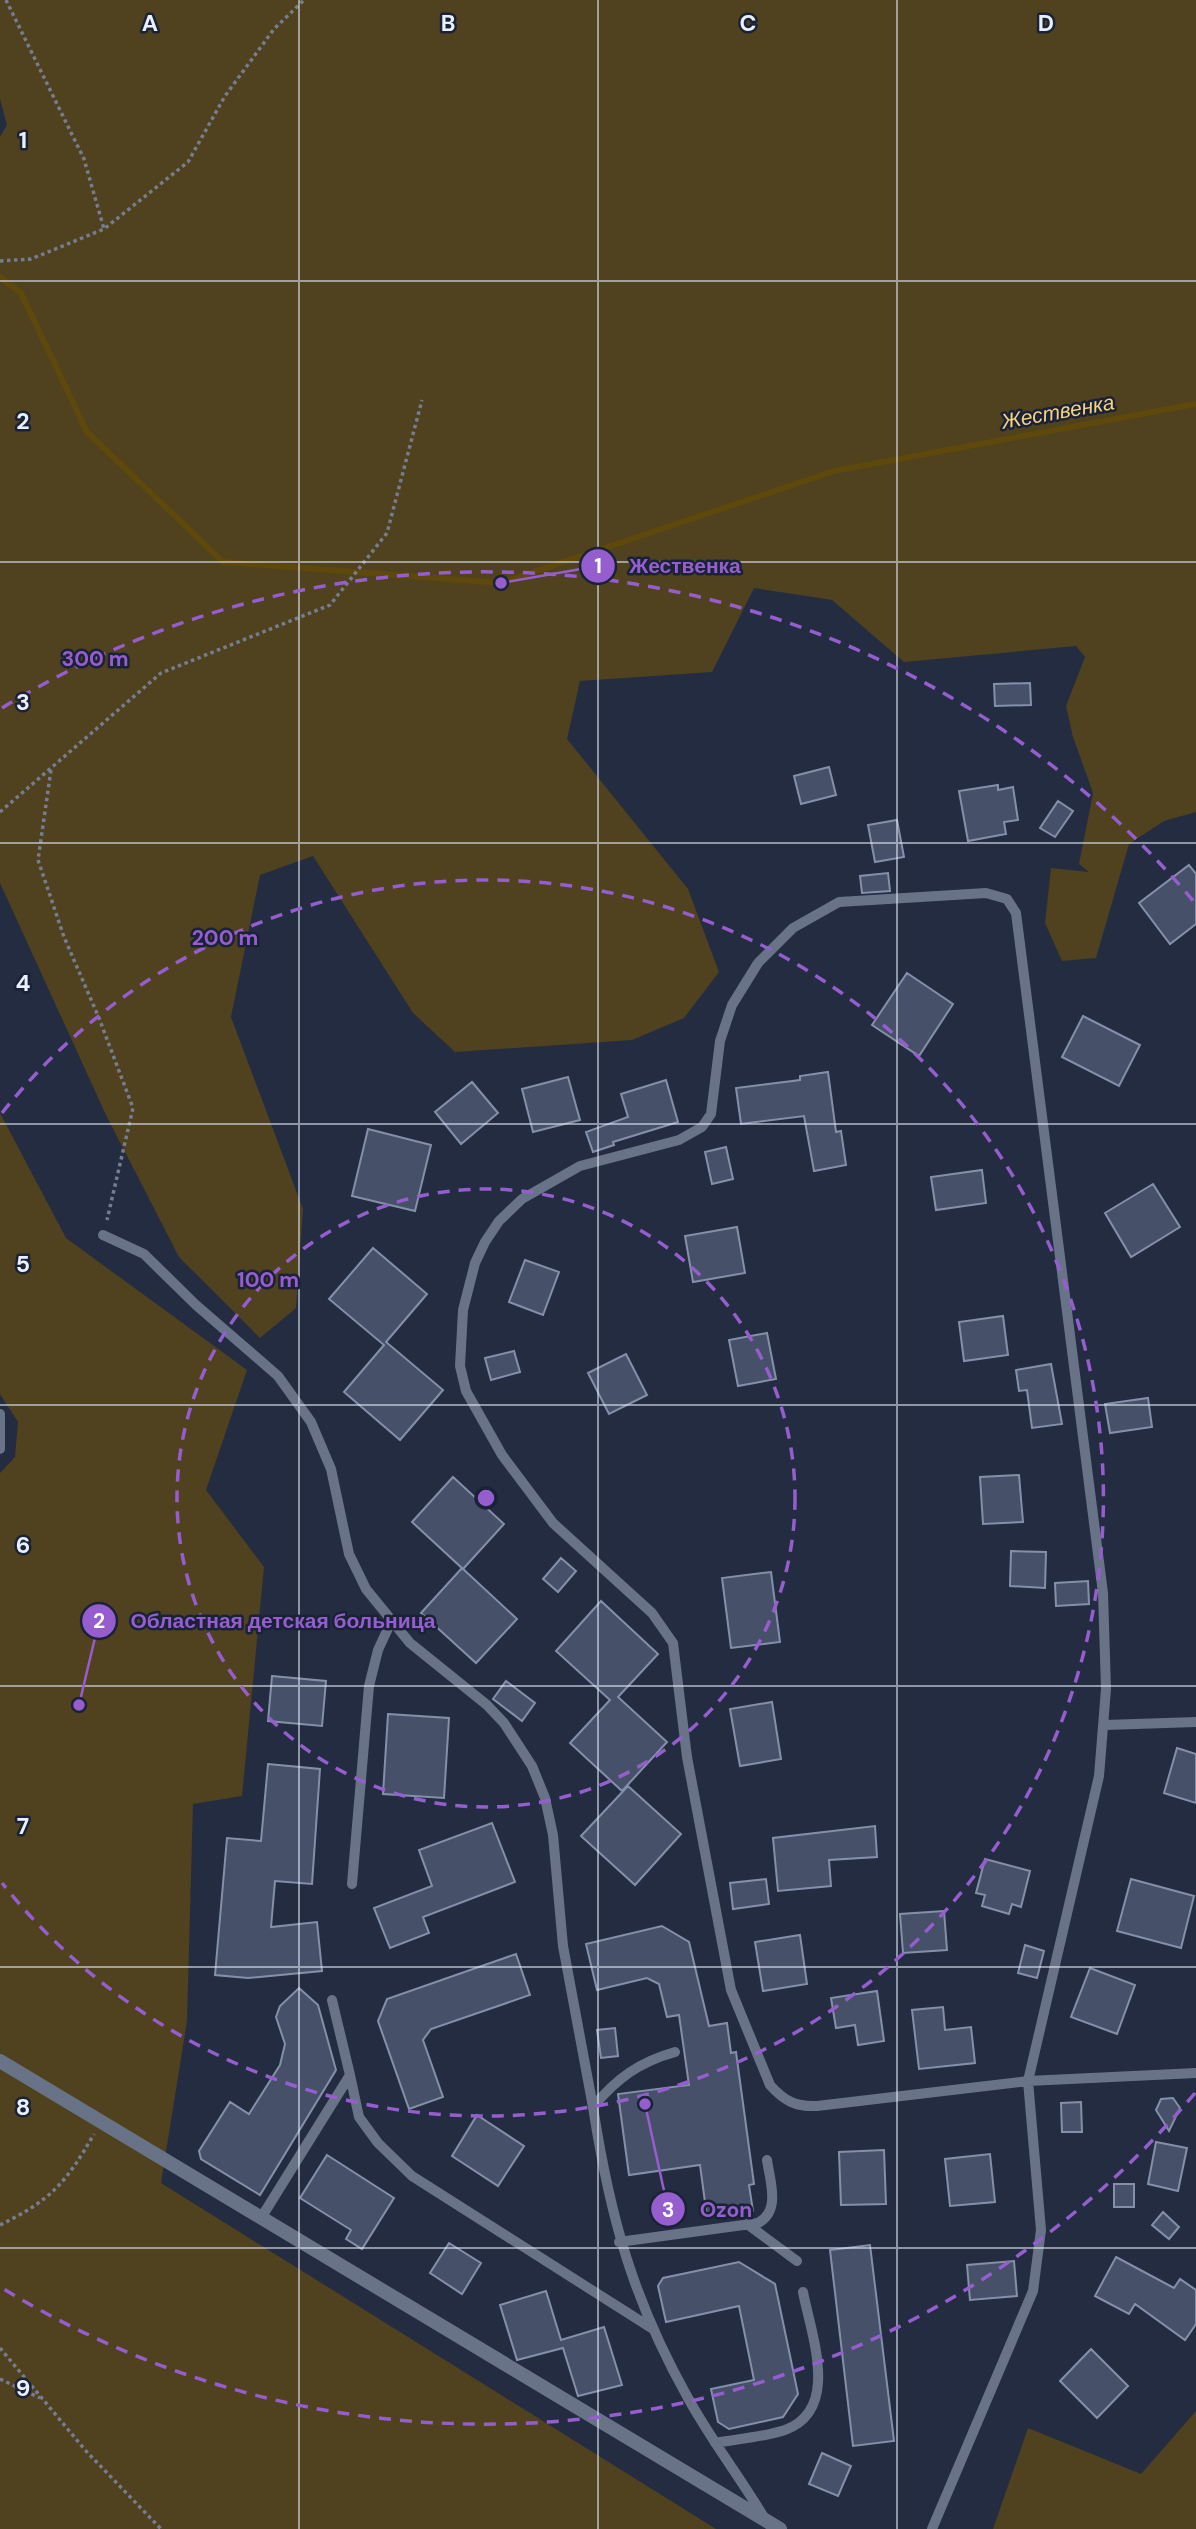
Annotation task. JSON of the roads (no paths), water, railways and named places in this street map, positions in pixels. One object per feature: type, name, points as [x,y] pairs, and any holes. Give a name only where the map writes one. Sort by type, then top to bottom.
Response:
[{"type":"street","points":[[0,2062],[780,2529]]},
{"type":"lane","points":[[932,2529],[1033,2291],[1041,2230],[1028,2081],[1096,1796],[1105,1725],[1104,1593],[1016,913],[1007,899],[986,893],[839,902],[793,928],[758,963],[744,983],[720,1041],[715,1096],[710,1114],[702,1127],[679,1140],[600,1160],[562,1174],[522,1199],[499,1221],[485,1242],[467,1288],[460,1333],[460,1366],[466,1391],[481,1420],[523,1485],[553,1523],[652,1613],[668,1633],[676,1658],[687,1758],[731,1990],[770,2085],[781,2097],[804,2106],[1028,2081],[1196,2073]]},
{"type":"lane","points":[[103,1235],[144,1254],[196,1305],[278,1376],[297,1399],[311,1422],[331,1469],[353,1564],[366,1589],[391,1622],[435,1665],[487,1705],[504,1723],[532,1766],[545,1798],[553,1835],[565,1958],[603,2176],[619,2242],[653,2329],[715,2443],[765,2520]]},
{"type":"lane","points":[[0,1414],[0,1448]]},
{"type":"lane","points":[[352,1884],[369,1686],[378,1650],[391,1622]]},
{"type":"lane","points":[[1105,1725],[1196,1722]]},
{"type":"lane","points":[[332,2000],[359,2117],[378,2143],[412,2176],[653,2329]]},
{"type":"lane","points":[[593,2107],[624,2074],[655,2058],[675,2052]]},
{"type":"lane","points":[[261,2218],[349,2076]]},
{"type":"lane","points":[[619,2242],[758,2223],[771,2213],[773,2204],[767,2160]]},
{"type":"lane","points":[[747,2224],[797,2261]]},
{"type":"lane","points":[[715,2443],[783,2430],[795,2425],[812,2409],[819,2379],[803,2292]]},
{"type":"waterway","name":"Жественка","points":[[0,277],[21,293],[87,432],[223,562],[501,583],[834,471],[1196,404]]},
{"type":"place","name":"Жественка","points":[[501,583]]},
{"type":"place","name":"Областная детская больница","points":[[79,1705]]},
{"type":"place","name":"Ozon","points":[[645,2104]]}]
